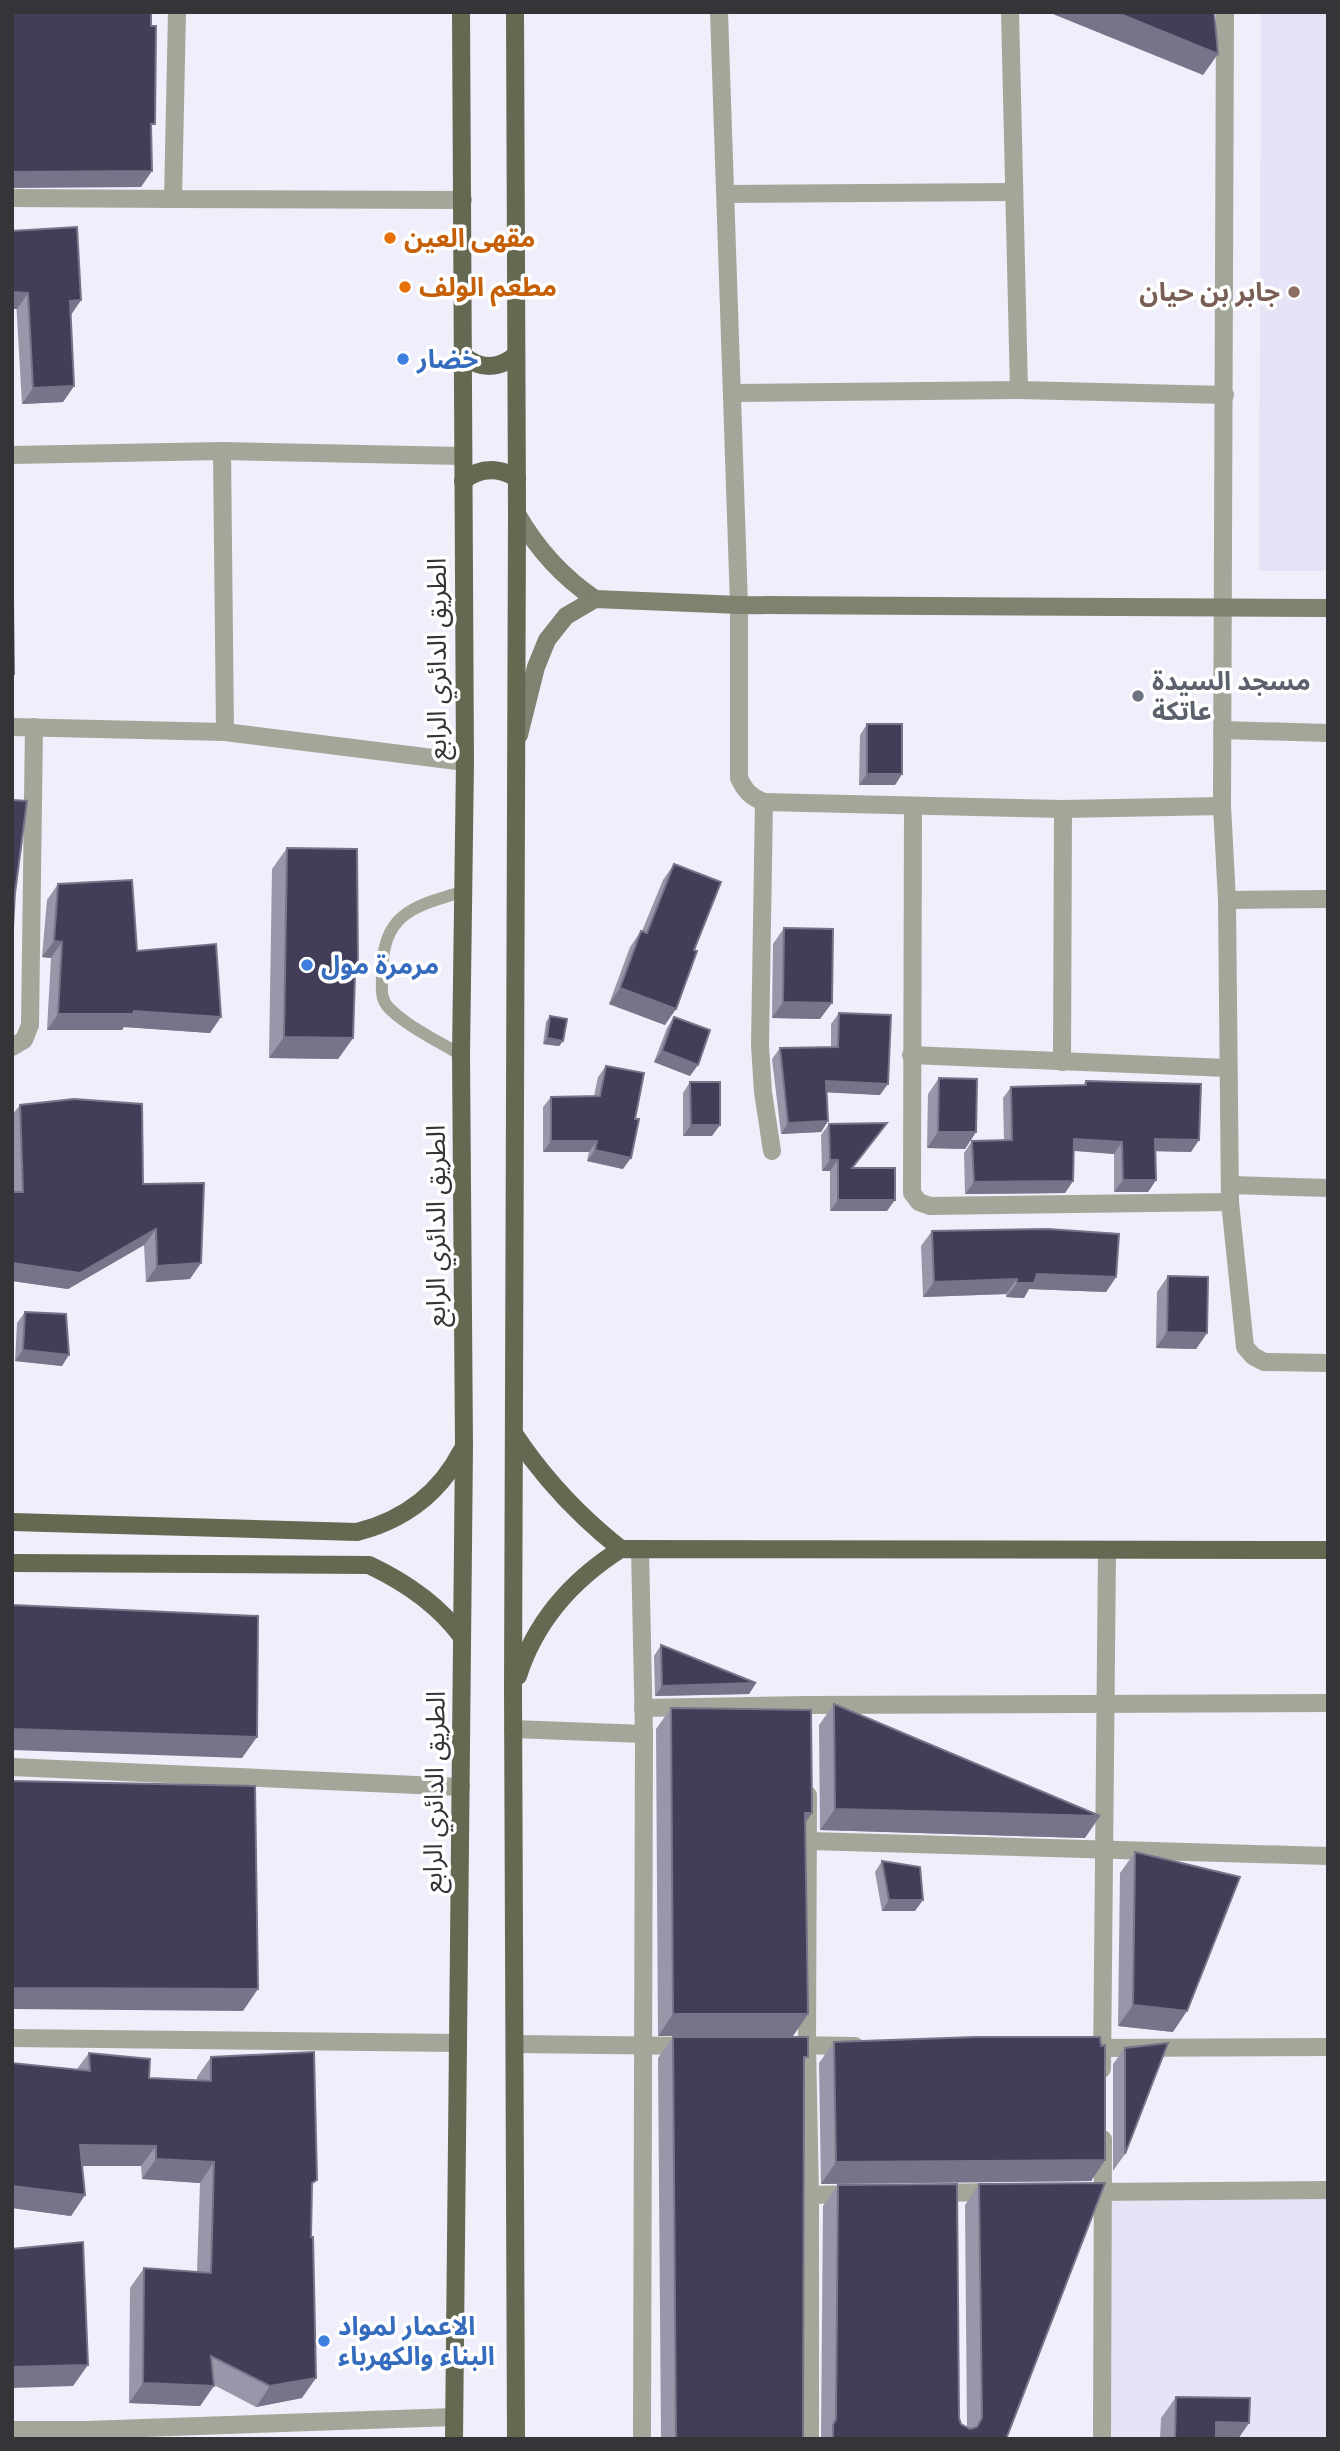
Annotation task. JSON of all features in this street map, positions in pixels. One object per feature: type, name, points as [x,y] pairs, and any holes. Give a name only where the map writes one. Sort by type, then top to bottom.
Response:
[{"type":"main road","name":"الطريق الدائري الرابع","points":[[454,2439],[464,1446],[461,1055],[465,762],[461,12]]},
{"type":"main road","points":[[515,12],[517,746],[513,1729],[516,2439]]},
{"type":"main road","points":[[463,355],[476,364],[491,366],[500,365],[516,355]]},
{"type":"main road","points":[[463,481],[470,475],[489,469],[499,470],[517,478]]},
{"type":"main road","points":[[515,1435],[562,1497],[621,1549]]},
{"type":"main road","points":[[12,1522],[357,1532],[391,1521],[421,1502],[446,1477],[464,1446]]},
{"type":"main road","points":[[513,1689],[527,1651],[552,1608],[580,1578],[621,1549],[1328,1550]]},
{"type":"main road","points":[[12,1563],[369,1565],[397,1579],[423,1597],[462,1637]]},
{"type":"street","points":[[173,199],[177,12]]},
{"type":"street","points":[[719,12],[739,605],[739,778],[744,789],[752,797],[764,802],[1063,809],[1222,806]]},
{"type":"street","points":[[1010,12],[1019,390]]},
{"type":"street","points":[[1225,12],[1222,806],[1227,900],[1230,1193],[1245,1347],[1253,1356],[1264,1362],[1328,1363]]},
{"type":"street","points":[[726,194],[1013,191]]},
{"type":"street","points":[[12,198],[463,201]]},
{"type":"street","points":[[733,393],[1019,390],[1225,395]]},
{"type":"street","points":[[222,452],[225,732]]},
{"type":"street","points":[[12,456],[222,452],[462,456]]},
{"type":"street","points":[[517,514],[542,553],[576,586],[595,599],[739,605],[1328,608]]},
{"type":"street","points":[[517,746],[536,667],[547,640],[566,616],[595,599]]},
{"type":"street","points":[[12,727],[225,732],[465,762]]},
{"type":"street","points":[[12,1047],[24,1040],[30,1025],[34,727]]},
{"type":"street","points":[[1222,730],[1328,733]]},
{"type":"street","points":[[764,802],[760,1045],[763,1092],[772,1151]]},
{"type":"street","points":[[913,806],[912,1193],[919,1202],[930,1206],[1328,1188]]},
{"type":"street","points":[[1062,1062],[1063,809]]},
{"type":"street","points":[[1227,900],[1328,899]]},
{"type":"street","points":[[911,1055],[1227,1068]]},
{"type":"street","points":[[640,1549],[644,1734],[642,2439]]},
{"type":"street","points":[[1102,2087],[1107,1551]]},
{"type":"street","points":[[643,1707],[807,1711],[1106,1704],[1328,1703]]},
{"type":"street","points":[[513,1729],[644,1734]]},
{"type":"street","points":[[12,1767],[461,1787]]},
{"type":"street","points":[[808,1773],[810,2439]]},
{"type":"street","points":[[809,1841],[1328,1856]]},
{"type":"street","points":[[12,2038],[458,2043]]},
{"type":"street","points":[[514,2044],[711,2046]]},
{"type":"street","points":[[766,2045],[874,2046]]},
{"type":"street","points":[[1075,2048],[1328,2047]]},
{"type":"street","points":[[1101,2439],[1103,2126]]},
{"type":"street","points":[[1076,2192],[1328,2190]]},
{"type":"street","points":[[914,2193],[953,2200],[1007,2192]]},
{"type":"street","points":[[810,2195],[875,2194]]},
{"type":"street","points":[[12,2430],[87,2434],[454,2417]]},
{"type":"lane","points":[[461,1055],[386,1006],[382,997],[382,953],[396,923],[405,914],[426,902],[462,892]]},
{"type":"shaded area","name":"جابر بن حيان","points":[[1261,12],[1328,12],[1328,571],[1259,571]]},
{"type":"shaded area","points":[[1328,2193],[1328,2439],[1105,2439],[1108,2195]]},
{"type":"building","points":[[12,12],[151,12],[151,26],[156,26],[155,124],[151,124],[152,171],[12,172]]},
{"type":"building","points":[[1115,12],[1214,12],[1218,54]]},
{"type":"building","points":[[77,227],[81,300],[70,301],[74,386],[33,388],[28,293],[12,292],[12,231]]},
{"type":"building","points":[[12,529],[14,674],[12,674]]},
{"type":"building","points":[[867,724],[902,724],[902,774],[867,774]]},
{"type":"building","points":[[12,800],[27,801],[15,893],[12,946]]},
{"type":"building","points":[[287,848],[357,849],[358,975],[355,975],[353,1038],[284,1037]]},
{"type":"building","points":[[674,864],[721,882],[694,950],[697,951],[676,1009],[620,988],[641,931],[647,933]]},
{"type":"building","points":[[132,880],[137,951],[216,944],[221,1017],[134,1011],[133,1014],[58,1014],[62,942],[54,941],[58,884]]},
{"type":"building","points":[[784,928],[833,929],[832,1003],[783,1002]]},
{"type":"building","points":[[839,1013],[891,1015],[888,1084],[826,1081],[828,1121],[788,1123],[780,1048],[838,1047]]},
{"type":"building","points":[[550,1016],[567,1019],[563,1041],[547,1038]]},
{"type":"building","points":[[674,1017],[710,1030],[698,1065],[662,1051]]},
{"type":"building","points":[[606,1066],[644,1073],[631,1158],[595,1150],[597,1141],[551,1141],[551,1097],[600,1096]]},
{"type":"building","points":[[939,1078],[977,1079],[976,1132],[938,1132]]},
{"type":"building","points":[[1086,1081],[1201,1084],[1199,1140],[1155,1139],[1156,1180],[1123,1180],[1122,1142],[1074,1139],[1073,1181],[974,1182],[972,1141],[1012,1140],[1011,1087],[1086,1085]]},
{"type":"building","points":[[690,1082],[720,1082],[720,1125],[691,1125]]},
{"type":"building","points":[[74,1099],[142,1104],[143,1184],[204,1183],[201,1263],[157,1266],[156,1229],[80,1273],[12,1263],[12,1192],[23,1192],[20,1105]]},
{"type":"building","points":[[887,1123],[852,1168],[895,1168],[895,1200],[838,1200],[838,1160],[830,1160],[829,1124]]},
{"type":"building","points":[[1048,1229],[1119,1234],[1116,1277],[1037,1274],[1034,1283],[1017,1283],[1017,1279],[934,1282],[932,1231]]},
{"type":"building","points":[[1168,1276],[1208,1277],[1207,1333],[1167,1332]]},
{"type":"building","points":[[25,1312],[66,1314],[69,1355],[23,1350]]},
{"type":"building","points":[[12,1605],[258,1616],[257,1737],[12,1729]]},
{"type":"building","points":[[661,1645],[756,1683],[662,1686]]},
{"type":"building","points":[[834,1704],[1100,1816],[835,1809]]},
{"type":"building","points":[[671,1708],[811,1710],[812,1813],[805,1813],[808,2014],[673,2014]]},
{"type":"building","points":[[12,1781],[255,1786],[258,1989],[12,1988]]},
{"type":"building","points":[[1135,1852],[1240,1877],[1187,2011],[1133,2005]]},
{"type":"building","points":[[882,1861],[920,1867],[923,1900],[889,1900]]},
{"type":"building","points":[[673,2037],[808,2037],[808,2057],[804,2057],[803,2439],[676,2439]]},
{"type":"building","points":[[976,2037],[1100,2037],[1101,2046],[1105,2045],[1105,2160],[836,2162],[834,2042]]},
{"type":"building","points":[[1168,2043],[1125,2154],[1125,2048]]},
{"type":"building","points":[[314,2052],[317,2180],[312,2183],[311,2237],[316,2378],[270,2386],[211,2356],[214,2386],[143,2383],[144,2268],[211,2273],[214,2162],[156,2159],[156,2146],[80,2145],[85,2195],[12,2186],[12,2063],[90,2071],[89,2053],[150,2059],[149,2078],[211,2081],[211,2057]]},
{"type":"building","points":[[1105,2183],[1006,2439],[833,2439],[836,2419],[838,2185],[957,2184],[959,2418],[961,2424],[970,2429],[977,2427],[982,2418],[979,2184]]},
{"type":"building","points":[[83,2242],[88,2365],[12,2367],[12,2249]]},
{"type":"building","points":[[1176,2397],[1250,2398],[1249,2423],[1216,2422],[1216,2439],[1175,2439]]},
{"type":"place","name":"مقهى العين","points":[[390,238]]},
{"type":"place","name":"مطعم الولف","points":[[405,287]]},
{"type":"place","name":"جابر بن حيان","points":[[1294,292]]},
{"type":"place","name":"خضار","points":[[403,359]]},
{"type":"place","name":"مسجد السيدة عاتكة","points":[[1138,696]]},
{"type":"place","name":"مرمرة مول","points":[[307,965]]},
{"type":"place","name":"الاعمار لمواد البناء والكهرباء","points":[[324,2341]]}]
